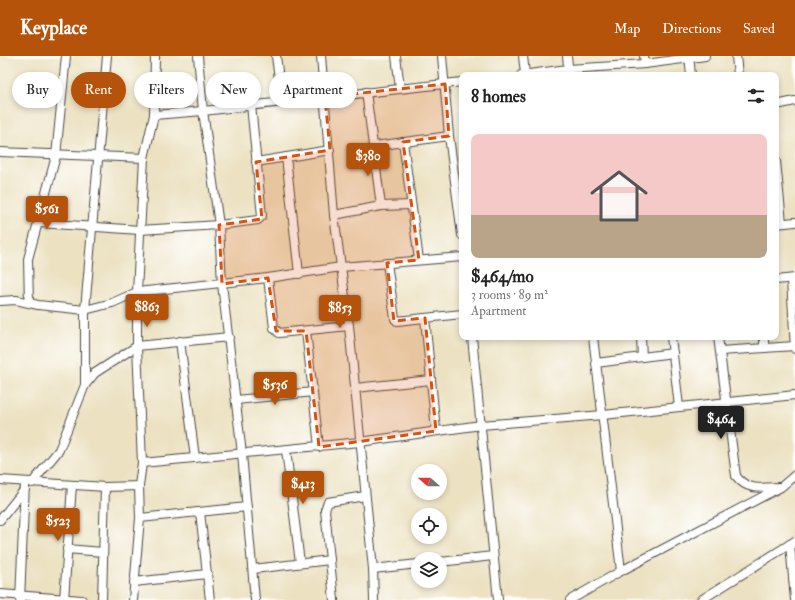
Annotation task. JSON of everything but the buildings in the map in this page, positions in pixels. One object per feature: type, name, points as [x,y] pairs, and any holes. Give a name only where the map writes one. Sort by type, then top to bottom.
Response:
[{"type":"street","points":[[30,303],[28,259],[56,156],[66,56]]},
{"type":"street","points":[[85,385],[85,310],[97,156],[107,56]]},
{"type":"street","points":[[133,600],[140,518],[139,486],[142,463],[137,346],[137,292],[144,158],[154,115],[155,56]]},
{"type":"street","points":[[198,56],[203,111],[219,225],[222,284],[242,454],[255,600]]},
{"type":"street","points":[[276,56],[278,72]]},
{"type":"street","points":[[321,56],[323,72]]},
{"type":"street","points":[[396,56],[400,88]]},
{"type":"street","points":[[442,56],[449,136],[459,212]]},
{"type":"street","points":[[524,56],[526,72]]},
{"type":"street","points":[[567,56],[568,72],[644,60],[705,56]]},
{"type":"street","points":[[736,56],[738,72]]},
{"type":"street","points":[[689,57],[690,72]]},
{"type":"street","points":[[357,93],[459,82]]},
{"type":"street","points":[[366,92],[375,146],[381,206]]},
{"type":"street","points":[[779,104],[795,101]]},
{"type":"street","points":[[154,115],[232,108]]},
{"type":"street","points":[[39,223],[92,228],[140,230],[219,225],[258,220],[262,216],[251,108]]},
{"type":"street","points":[[326,108],[334,215],[349,326],[373,569],[374,600]]},
{"type":"street","points":[[375,146],[449,136]]},
{"type":"street","points":[[403,142],[419,260]]},
{"type":"street","points":[[256,162],[330,150]]},
{"type":"street","points":[[0,152],[56,156],[144,158]]},
{"type":"street","points":[[286,157],[299,274]]},
{"type":"street","points":[[334,215],[381,206],[411,205]]},
{"type":"street","points":[[779,224],[795,222]]},
{"type":"street","points":[[0,301],[16,300],[85,310],[112,303],[137,292],[222,284],[341,267],[459,257]]},
{"type":"street","points":[[387,263],[395,319],[397,321],[459,314]]},
{"type":"street","points":[[268,278],[274,328],[279,333],[349,326]]},
{"type":"street","points":[[720,351],[764,348],[795,348],[793,278],[779,280]]},
{"type":"street","points":[[425,318],[436,432]]},
{"type":"street","points":[[306,331],[319,447]]},
{"type":"street","points":[[0,520],[27,484],[56,455],[62,444],[85,385],[95,373],[137,346],[180,340],[229,337]]},
{"type":"street","points":[[180,340],[195,458]]},
{"type":"street","points":[[472,340],[496,600]]},
{"type":"street","points":[[593,340],[621,571]]},
{"type":"street","points":[[641,340],[642,357]]},
{"type":"street","points":[[672,340],[679,407]]},
{"type":"street","points":[[718,340],[725,402],[736,476],[741,483],[749,487],[781,487]]},
{"type":"street","points":[[764,340],[764,348]]},
{"type":"street","points":[[596,363],[673,353]]},
{"type":"street","points":[[355,388],[431,380]]},
{"type":"street","points":[[236,400],[313,392]]},
{"type":"street","points":[[142,463],[319,447],[481,425],[603,415],[795,395]]},
{"type":"street","points":[[286,450],[300,563]]},
{"type":"street","points":[[570,600],[621,571],[781,487],[795,475]]},
{"type":"street","points":[[0,480],[27,484],[105,487],[139,486]]},
{"type":"street","points":[[20,598],[27,484]]},
{"type":"street","points":[[64,600],[72,485]]},
{"type":"street","points":[[102,600],[105,487]]},
{"type":"street","points":[[334,600],[325,510],[328,502],[365,496]]},
{"type":"street","points":[[140,518],[247,507]]},
{"type":"street","points":[[200,512],[210,600]]},
{"type":"street","points":[[701,600],[792,543],[795,600]]},
{"type":"street","points":[[67,549],[103,552]]},
{"type":"street","points":[[447,561],[493,556]]},
{"type":"street","points":[[253,569],[330,560]]},
{"type":"street","points":[[373,569],[411,565]]},
{"type":"street","points":[[134,582],[207,574]]},
{"type":"street","points":[[0,594],[20,598],[82,600]]},
{"type":"highlighted area","points":[[445,84],[449,136],[403,142],[419,260],[387,263],[394,321],[425,318],[436,431],[319,447],[306,331],[276,331],[268,278],[222,284],[219,225],[262,219],[256,162],[330,150],[325,97]]}]
